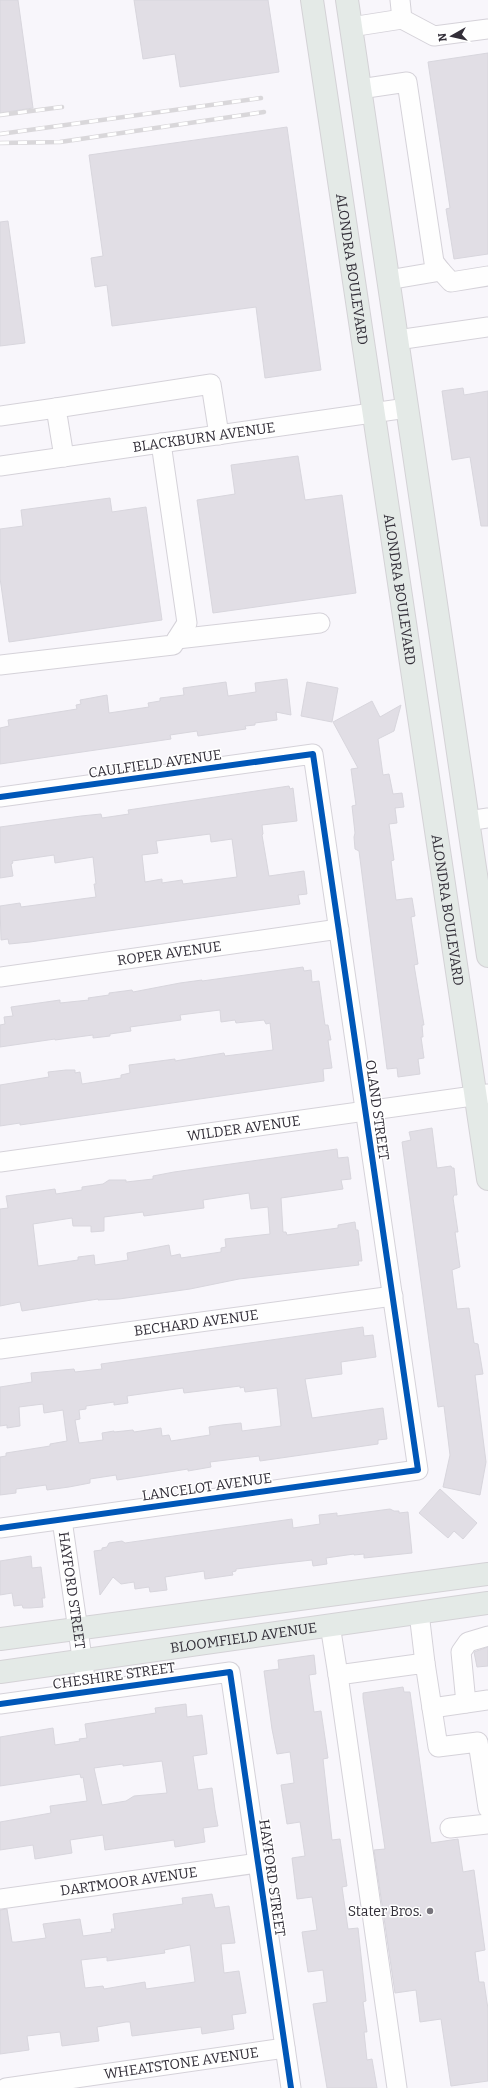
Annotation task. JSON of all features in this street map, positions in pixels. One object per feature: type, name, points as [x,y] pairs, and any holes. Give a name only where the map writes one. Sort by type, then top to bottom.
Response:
[{"type":"main road","name":"ALONDRA BOULEVARD","points":[[312,0],[373,413],[482,1094],[488,1179]]},
{"type":"main road","points":[[347,0],[407,408],[478,819],[488,956]]},
{"type":"main road","points":[[0,1639],[488,1574]]},
{"type":"main road","points":[[327,1595],[330,1625]]},
{"type":"main road","name":"BLOOMFIELD AVENUE","points":[[0,1672],[488,1603]]},
{"type":"street","points":[[400,0],[402,19]]},
{"type":"street","points":[[351,27],[402,19],[434,36],[488,29]]},
{"type":"street","points":[[360,89],[407,82],[434,262],[441,272],[452,282],[488,276]]},
{"type":"street","points":[[388,280],[441,272]]},
{"type":"street","points":[[397,340],[488,328]]},
{"type":"street","points":[[0,416],[211,384],[219,435]]},
{"type":"street","points":[[56,408],[64,457]]},
{"type":"street","name":"BLACKBURN AVENUE","points":[[0,466],[407,408]]},
{"type":"street","points":[[0,665],[173,645],[187,623],[161,443]]},
{"type":"street","points":[[177,639],[320,623]]},
{"type":"street","name":"CAULFIELD AVENUE","points":[[0,797],[313,754]]},
{"type":"street","name":"OLAND STREET","points":[[313,754],[418,1470]]},
{"type":"street","name":"ROPER AVENUE","points":[[0,977],[339,929]]},
{"type":"street","name":"WILDER AVENUE","points":[[0,1162],[365,1112],[482,1094]]},
{"type":"street","name":"BECHARD AVENUE","points":[[0,1349],[393,1296]]},
{"type":"street","name":"LANCELOT AVENUE","points":[[0,1528],[418,1470]]},
{"type":"street","name":"HAYFORD STREET","points":[[62,1520],[79,1628],[87,1692]]},
{"type":"street","points":[[419,1613],[424,1663],[438,1747],[483,1741],[488,1808]]},
{"type":"street","points":[[330,1625],[397,2088]]},
{"type":"street","points":[[466,1703],[461,1652],[468,1642],[488,1636]]},
{"type":"street","points":[[338,1675],[424,1663]]},
{"type":"street","name":"HAYFORD STREET","points":[[230,1672],[291,2088]]},
{"type":"street","name":"CHESHIRE STREET","points":[[0,1704],[230,1672]]},
{"type":"street","points":[[432,1708],[488,1700]]},
{"type":"street","points":[[450,1828],[488,1824]]},
{"type":"street","name":"DARTMOOR AVENUE","points":[[0,1898],[258,1863]]},
{"type":"street","name":"WHEATSTONE AVENUE","points":[[6,2088],[285,2048]]},
{"type":"building","points":[[0,0],[18,0],[33,108],[0,113]]},
{"type":"building","points":[[134,0],[268,0],[279,72],[180,87],[175,54],[143,59]]},
{"type":"building","points":[[488,53],[488,254],[454,259],[446,209],[450,208],[428,62]]},
{"type":"building","points":[[287,127],[321,370],[265,378],[256,307],[112,326],[107,285],[95,287],[91,258],[103,256],[89,155]]},
{"type":"building","points":[[8,221],[25,343],[0,346],[0,222]]},
{"type":"building","points":[[463,388],[464,395],[488,391],[488,526],[481,526],[470,457],[452,460],[442,391]]},
{"type":"building","points":[[298,456],[305,500],[342,495],[356,593],[213,613],[197,500],[235,494],[231,465]]},
{"type":"building","points":[[110,498],[112,512],[146,507],[162,620],[9,642],[0,578],[0,529],[23,526],[21,510]]},
{"type":"building","points":[[287,679],[291,715],[276,712],[277,720],[255,723],[255,725],[245,726],[246,729],[198,736],[197,731],[170,735],[171,739],[0,764],[0,728],[9,726],[8,720],[77,709],[76,705],[81,704],[80,700],[107,695],[109,713],[149,707],[148,703],[160,701],[160,698],[184,695],[183,688],[226,682],[228,696],[256,692],[255,683]]},
{"type":"building","points":[[307,682],[338,688],[332,722],[301,716]]},
{"type":"building","points":[[372,701],[380,717],[401,705],[394,731],[378,739],[383,775],[389,774],[393,794],[402,793],[404,807],[395,808],[397,823],[389,824],[394,860],[391,861],[396,900],[412,898],[415,916],[411,917],[418,964],[414,965],[424,1025],[422,1025],[423,1037],[421,1037],[424,1058],[418,1059],[420,1074],[398,1077],[397,1068],[387,1069],[359,851],[355,849],[352,806],[356,805],[351,769],[358,768],[333,722]]},
{"type":"building","points":[[289,786],[290,789],[293,788],[297,821],[262,825],[262,835],[269,876],[304,871],[307,894],[298,895],[300,904],[30,942],[9,944],[8,939],[1,940],[0,906],[20,903],[21,907],[96,897],[94,884],[96,884],[93,857],[55,863],[54,855],[12,861],[13,876],[0,878],[0,827],[101,814],[102,818],[129,814],[128,810]],"holes":[[[210,834],[211,842],[232,839],[237,877],[183,884],[182,880],[162,883],[162,879],[145,882],[142,855],[158,853],[156,841]]]},
{"type":"building","points":[[303,967],[304,971],[311,970],[312,982],[319,981],[325,1025],[328,1025],[331,1040],[328,1040],[332,1068],[323,1069],[324,1081],[20,1125],[20,1123],[0,1126],[0,1085],[49,1077],[48,1072],[66,1070],[75,1070],[75,1073],[80,1072],[82,1084],[121,1078],[121,1075],[130,1073],[129,1065],[175,1059],[175,1061],[224,1053],[225,1056],[273,1050],[270,1023],[266,1024],[264,1020],[236,1023],[235,1020],[221,1022],[220,1010],[180,1015],[181,1020],[130,1027],[131,1031],[110,1034],[110,1036],[93,1038],[93,1035],[0,1047],[0,1025],[5,1024],[4,1017],[13,1016],[11,1007],[60,1000],[60,1003],[89,1000],[88,998],[109,995],[109,993],[132,990],[133,992],[180,983]]},
{"type":"building","points":[[432,1128],[437,1168],[451,1166],[454,1168],[457,1195],[454,1195],[453,1198],[458,1232],[455,1232],[460,1267],[452,1270],[457,1309],[469,1308],[474,1343],[478,1344],[483,1374],[475,1375],[486,1462],[480,1495],[443,1487],[450,1455],[444,1406],[438,1407],[402,1142],[411,1140],[409,1132]]},
{"type":"building","points":[[337,1149],[338,1158],[348,1157],[351,1179],[341,1180],[343,1189],[281,1198],[283,1232],[286,1232],[287,1235],[338,1228],[338,1225],[355,1222],[356,1230],[358,1230],[362,1261],[358,1261],[359,1265],[239,1279],[190,1289],[119,1299],[98,1299],[22,1311],[20,1302],[0,1306],[0,1209],[8,1208],[6,1196],[55,1189],[56,1194],[82,1190],[82,1187],[103,1184],[109,1180],[126,1180],[126,1182],[153,1179],[153,1176]],"holes":[[[249,1193],[251,1209],[268,1207],[270,1234],[225,1239],[226,1247],[221,1248],[221,1252],[181,1258],[180,1254],[171,1256],[169,1245],[127,1253],[128,1260],[95,1265],[94,1255],[78,1257],[78,1260],[38,1266],[33,1224],[72,1218],[73,1226],[91,1226],[91,1232],[104,1231],[104,1217],[143,1212],[144,1216],[204,1208],[203,1200]]]},
{"type":"building","points":[[363,1327],[364,1336],[373,1335],[376,1357],[341,1362],[342,1374],[305,1379],[312,1418],[383,1408],[387,1439],[378,1440],[378,1444],[260,1461],[259,1456],[210,1462],[211,1467],[188,1471],[188,1469],[117,1480],[116,1475],[90,1479],[90,1483],[69,1487],[47,1490],[46,1485],[16,1489],[16,1493],[0,1495],[0,1457],[6,1456],[6,1453],[50,1446],[50,1444],[67,1441],[63,1410],[44,1413],[43,1404],[19,1407],[20,1426],[7,1428],[7,1425],[0,1426],[0,1387],[32,1382],[31,1373],[74,1369],[75,1372],[102,1369],[101,1364]],"holes":[[[240,1386],[240,1388],[244,1387],[245,1392],[277,1388],[281,1426],[242,1431],[241,1423],[222,1425],[209,1427],[210,1435],[171,1441],[169,1435],[162,1436],[161,1428],[134,1432],[133,1430],[114,1431],[102,1433],[103,1440],[79,1443],[75,1420],[80,1419],[79,1410],[86,1409],[86,1406],[114,1402],[114,1405],[128,1403],[127,1396],[183,1388],[184,1393]]]},
{"type":"building","points":[[440,1489],[477,1523],[463,1539],[454,1531],[448,1538],[419,1513]]},
{"type":"building","points":[[390,1509],[399,1511],[399,1513],[408,1512],[412,1553],[364,1558],[364,1554],[354,1554],[326,1558],[327,1564],[313,1566],[312,1560],[276,1564],[236,1569],[236,1571],[232,1572],[233,1575],[205,1579],[204,1571],[165,1577],[167,1590],[150,1592],[149,1587],[135,1589],[134,1582],[121,1584],[113,1577],[100,1595],[94,1551],[102,1550],[102,1548],[107,1547],[109,1543],[122,1541],[125,1543],[292,1519],[293,1528],[320,1524],[319,1515],[337,1513],[337,1516]]},
{"type":"building","points":[[31,1556],[32,1568],[41,1567],[45,1598],[42,1598],[43,1607],[23,1608],[22,1605],[14,1606],[12,1593],[0,1595],[0,1561]]},
{"type":"building","points":[[488,1647],[488,1666],[477,1667],[474,1652]]},
{"type":"building","points":[[314,1655],[316,1674],[309,1675],[314,1712],[321,1711],[328,1758],[323,1759],[332,1840],[340,1839],[347,1886],[342,1887],[348,1929],[358,1928],[366,2001],[363,2002],[367,2032],[364,2032],[367,2060],[372,2059],[377,2088],[327,2088],[313,2004],[327,2002],[323,1970],[308,1972],[302,1932],[317,1930],[312,1897],[297,1899],[292,1858],[305,1856],[300,1822],[287,1824],[281,1785],[294,1783],[290,1752],[277,1754],[272,1729],[264,1671],[279,1669],[278,1660]]},
{"type":"building","points":[[403,1687],[404,1692],[410,1692],[431,1843],[458,1839],[463,1872],[474,1870],[485,1950],[475,1952],[479,1982],[484,1982],[488,2009],[488,2081],[451,2086],[441,2019],[420,2022],[416,1990],[395,1993],[374,1850],[385,1849],[363,1693]]},
{"type":"building","points":[[186,1704],[187,1717],[202,1715],[207,1754],[193,1756],[198,1790],[212,1788],[218,1826],[203,1828],[205,1842],[175,1847],[174,1840],[105,1850],[103,1835],[70,1840],[72,1853],[35,1859],[33,1845],[0,1850],[0,1822],[51,1813],[50,1806],[87,1801],[83,1777],[81,1778],[80,1774],[0,1786],[0,1737],[53,1728],[55,1745],[80,1741],[79,1739],[87,1738],[85,1724],[156,1713],[155,1708]],"holes":[[[162,1761],[167,1793],[134,1796],[126,1801],[102,1805],[94,1768]]]},
{"type":"building","points":[[212,1894],[215,1908],[229,1906],[235,1943],[221,1944],[224,1973],[239,1971],[246,2013],[232,2015],[234,2029],[202,2034],[201,2027],[132,2036],[130,2022],[126,2022],[97,2027],[99,2041],[62,2046],[60,2032],[27,2036],[29,2050],[0,2054],[0,1910],[7,1909],[12,1942],[16,1942],[46,1938],[43,1924],[80,1919],[83,1936],[112,1932],[111,1929],[115,1929],[113,1914],[183,1904],[182,1898]],"holes":[[[190,1945],[195,1982],[146,1989],[145,1982],[104,1989],[103,1986],[85,1988],[81,1960],[107,1957],[107,1961],[165,1953],[164,1950]]]},
{"type":"railway","points":[[0,134],[261,98]]},
{"type":"railway","points":[[0,115],[62,107]]},
{"type":"railway","points":[[0,143],[60,142],[264,112]]},
{"type":"cycle path","points":[[0,797],[313,754],[418,1470],[0,1528]]},
{"type":"cycle path","points":[[0,1704],[230,1672],[291,2088]]},
{"type":"place","name":"Stater Bros.","points":[[430,1911]]}]
